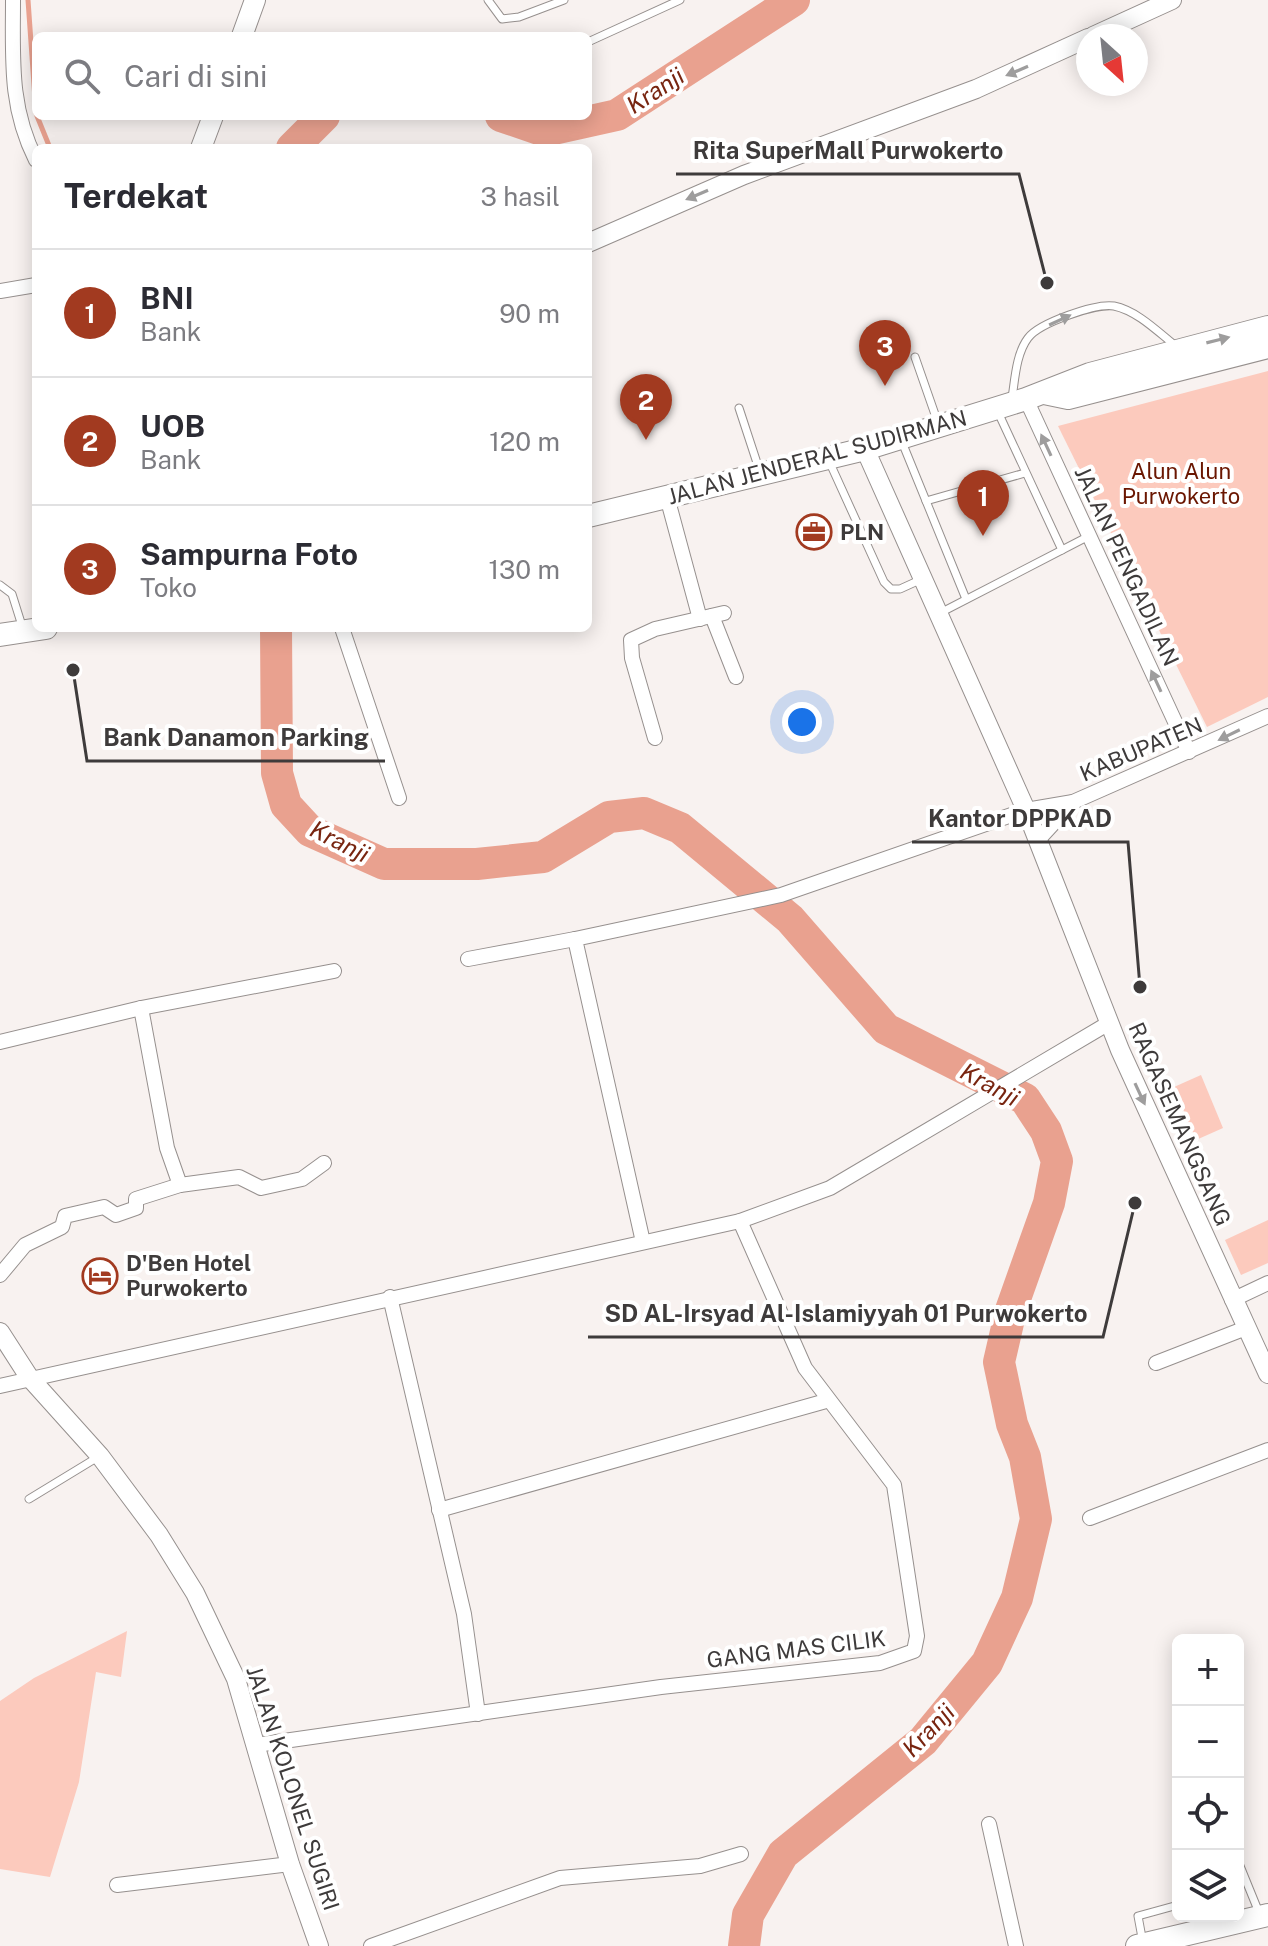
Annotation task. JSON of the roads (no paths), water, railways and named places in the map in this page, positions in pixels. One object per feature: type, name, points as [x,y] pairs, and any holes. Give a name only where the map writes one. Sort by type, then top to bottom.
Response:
[{"type":"main road","points":[[243,32],[255,0]]},
{"type":"main road","points":[[202,144],[212,120]]},
{"type":"main road","name":"JALAN JENDERAL SUDIRMAN","points":[[592,515],[865,449],[1020,401],[1062,382],[1268,327]]},
{"type":"main road","name":"JALAN JENDERAL SUDIRMAN","points":[[1020,401],[1068,398],[1268,347]]},
{"type":"main road","points":[[0,635],[32,630]]},
{"type":"main road","points":[[1140,1945],[1264,1916]]},
{"type":"street","points":[[13,0],[15,103],[19,123],[32,151]]},
{"type":"street","points":[[1119,24],[1172,0]]},
{"type":"street","points":[[592,241],[744,175],[976,89],[1076,43]]},
{"type":"street","points":[[0,291],[32,286]]},
{"type":"street","name":"JALAN PENGADILAN","points":[[1020,401],[1089,536],[1189,752]]},
{"type":"street","name":"RAGASEMANGSANG","points":[[865,449],[1026,810],[1109,1023],[1268,1374]]},
{"type":"street","points":[[667,497],[736,677]]},
{"type":"street","points":[[655,738],[632,658],[631,640],[655,629],[712,616]]},
{"type":"street","points":[[343,632],[399,798]]},
{"type":"street","name":"KABUPATEN","points":[[468,959],[781,895],[1026,810],[1073,802],[1268,716]]},
{"type":"street","points":[[1038,840],[1073,802]]},
{"type":"street","points":[[575,939],[643,1242]]},
{"type":"street","points":[[0,1042],[141,1008],[334,971]]},
{"type":"street","points":[[141,1008],[167,1148],[180,1185]]},
{"type":"street","points":[[0,1386],[29,1377],[740,1221],[830,1188],[1109,1023]]},
{"type":"street","points":[[0,1275],[25,1245],[62,1227],[65,1216],[104,1207],[116,1215],[136,1208],[136,1199],[180,1185],[239,1177],[261,1188],[302,1179],[324,1163]]},
{"type":"street","name":"GANG MAS CILIK","points":[[256,1745],[661,1687],[880,1663],[914,1651],[917,1636],[894,1485],[826,1401],[805,1368],[740,1221]]},
{"type":"street","points":[[1232,1300],[1268,1283]]},
{"type":"street","points":[[387,1298],[464,1614],[478,1714]]},
{"type":"street","points":[[1156,1363],[1246,1328]]},
{"type":"street","name":"JALAN KOLONEL SUGIRI","points":[[0,1332],[29,1377],[100,1456],[159,1535],[195,1593],[236,1679],[290,1864],[319,1946]]},
{"type":"street","points":[[439,1510],[826,1401]]},
{"type":"street","points":[[1090,1518],[1268,1450]]},
{"type":"street","points":[[989,1824],[1016,1946]]},
{"type":"street","points":[[371,1946],[560,1878],[700,1866],[741,1854]]},
{"type":"street","points":[[117,1885],[290,1864]]},
{"type":"lane","points":[[488,0],[502,19],[519,17],[564,0]]},
{"type":"lane","points":[[592,40],[680,0]]},
{"type":"lane","points":[[1062,550],[1025,473],[1016,367],[1028,336],[1063,317],[1114,306],[1144,320],[1179,350]]},
{"type":"lane","points":[[915,357],[938,426]]},
{"type":"lane","points":[[739,408],[760,474]]},
{"type":"lane","points":[[900,437],[966,599]]},
{"type":"lane","points":[[827,458],[884,582],[891,589],[900,589],[924,578]]},
{"type":"lane","points":[[926,501],[1025,473]]},
{"type":"lane","points":[[940,613],[1089,536]]},
{"type":"lane","points":[[0,585],[12,594],[32,625]]},
{"type":"lane","points":[[29,1499],[100,1456]]},
{"type":"lane","points":[[1244,1874],[1264,1916]]},
{"type":"lane","points":[[1244,1888],[1250,1886]]},
{"type":"lane","points":[[1140,1945],[1138,1916],[1172,1907]]},
{"type":"waterway","name":"Kranji","points":[[28,0],[32,56]]},
{"type":"waterway","name":"Kranji","points":[[513,120],[545,131],[617,115],[794,0]]},
{"type":"waterway","name":"Kranji","points":[[39,120],[48,144]]},
{"type":"waterway","name":"Kranji","points":[[296,144],[320,120]]},
{"type":"waterway","name":"Kranji","points":[[276,632],[277,773],[286,805],[310,831],[384,864],[477,864],[543,857],[609,817],[644,813],[680,828],[790,919],[886,1029],[1025,1099],[1046,1131],[1057,1161],[1049,1203],[1011,1310],[999,1362],[1012,1424],[1025,1457],[1036,1519],[1017,1598],[987,1663],[923,1741],[783,1854],[748,1915],[744,1946]]},
{"type":"place","name":"Rita SuperMall Purwokerto","points":[[1047,283]]},
{"type":"place","name":"Sampurna Foto","points":[[885,386]]},
{"type":"place","name":"UOB","points":[[646,440]]},
{"type":"place","name":"PLN","points":[[814,532]]},
{"type":"place","name":"BNI","points":[[983,536]]},
{"type":"place","name":"Bank Danamon Parking","points":[[73,670]]},
{"type":"place","name":"Kantor DPPKAD","points":[[1140,987]]},
{"type":"place","name":"SD AL-Irsyad Al-Islamiyyah 01 Purwokerto","points":[[1135,1203]]},
{"type":"place","name":"D'Ben Hotel Purwokerto","points":[[100,1276]]},
{"type":"park label","name":"Alun Alun Purwokerto","points":[[1181,484]]}]
